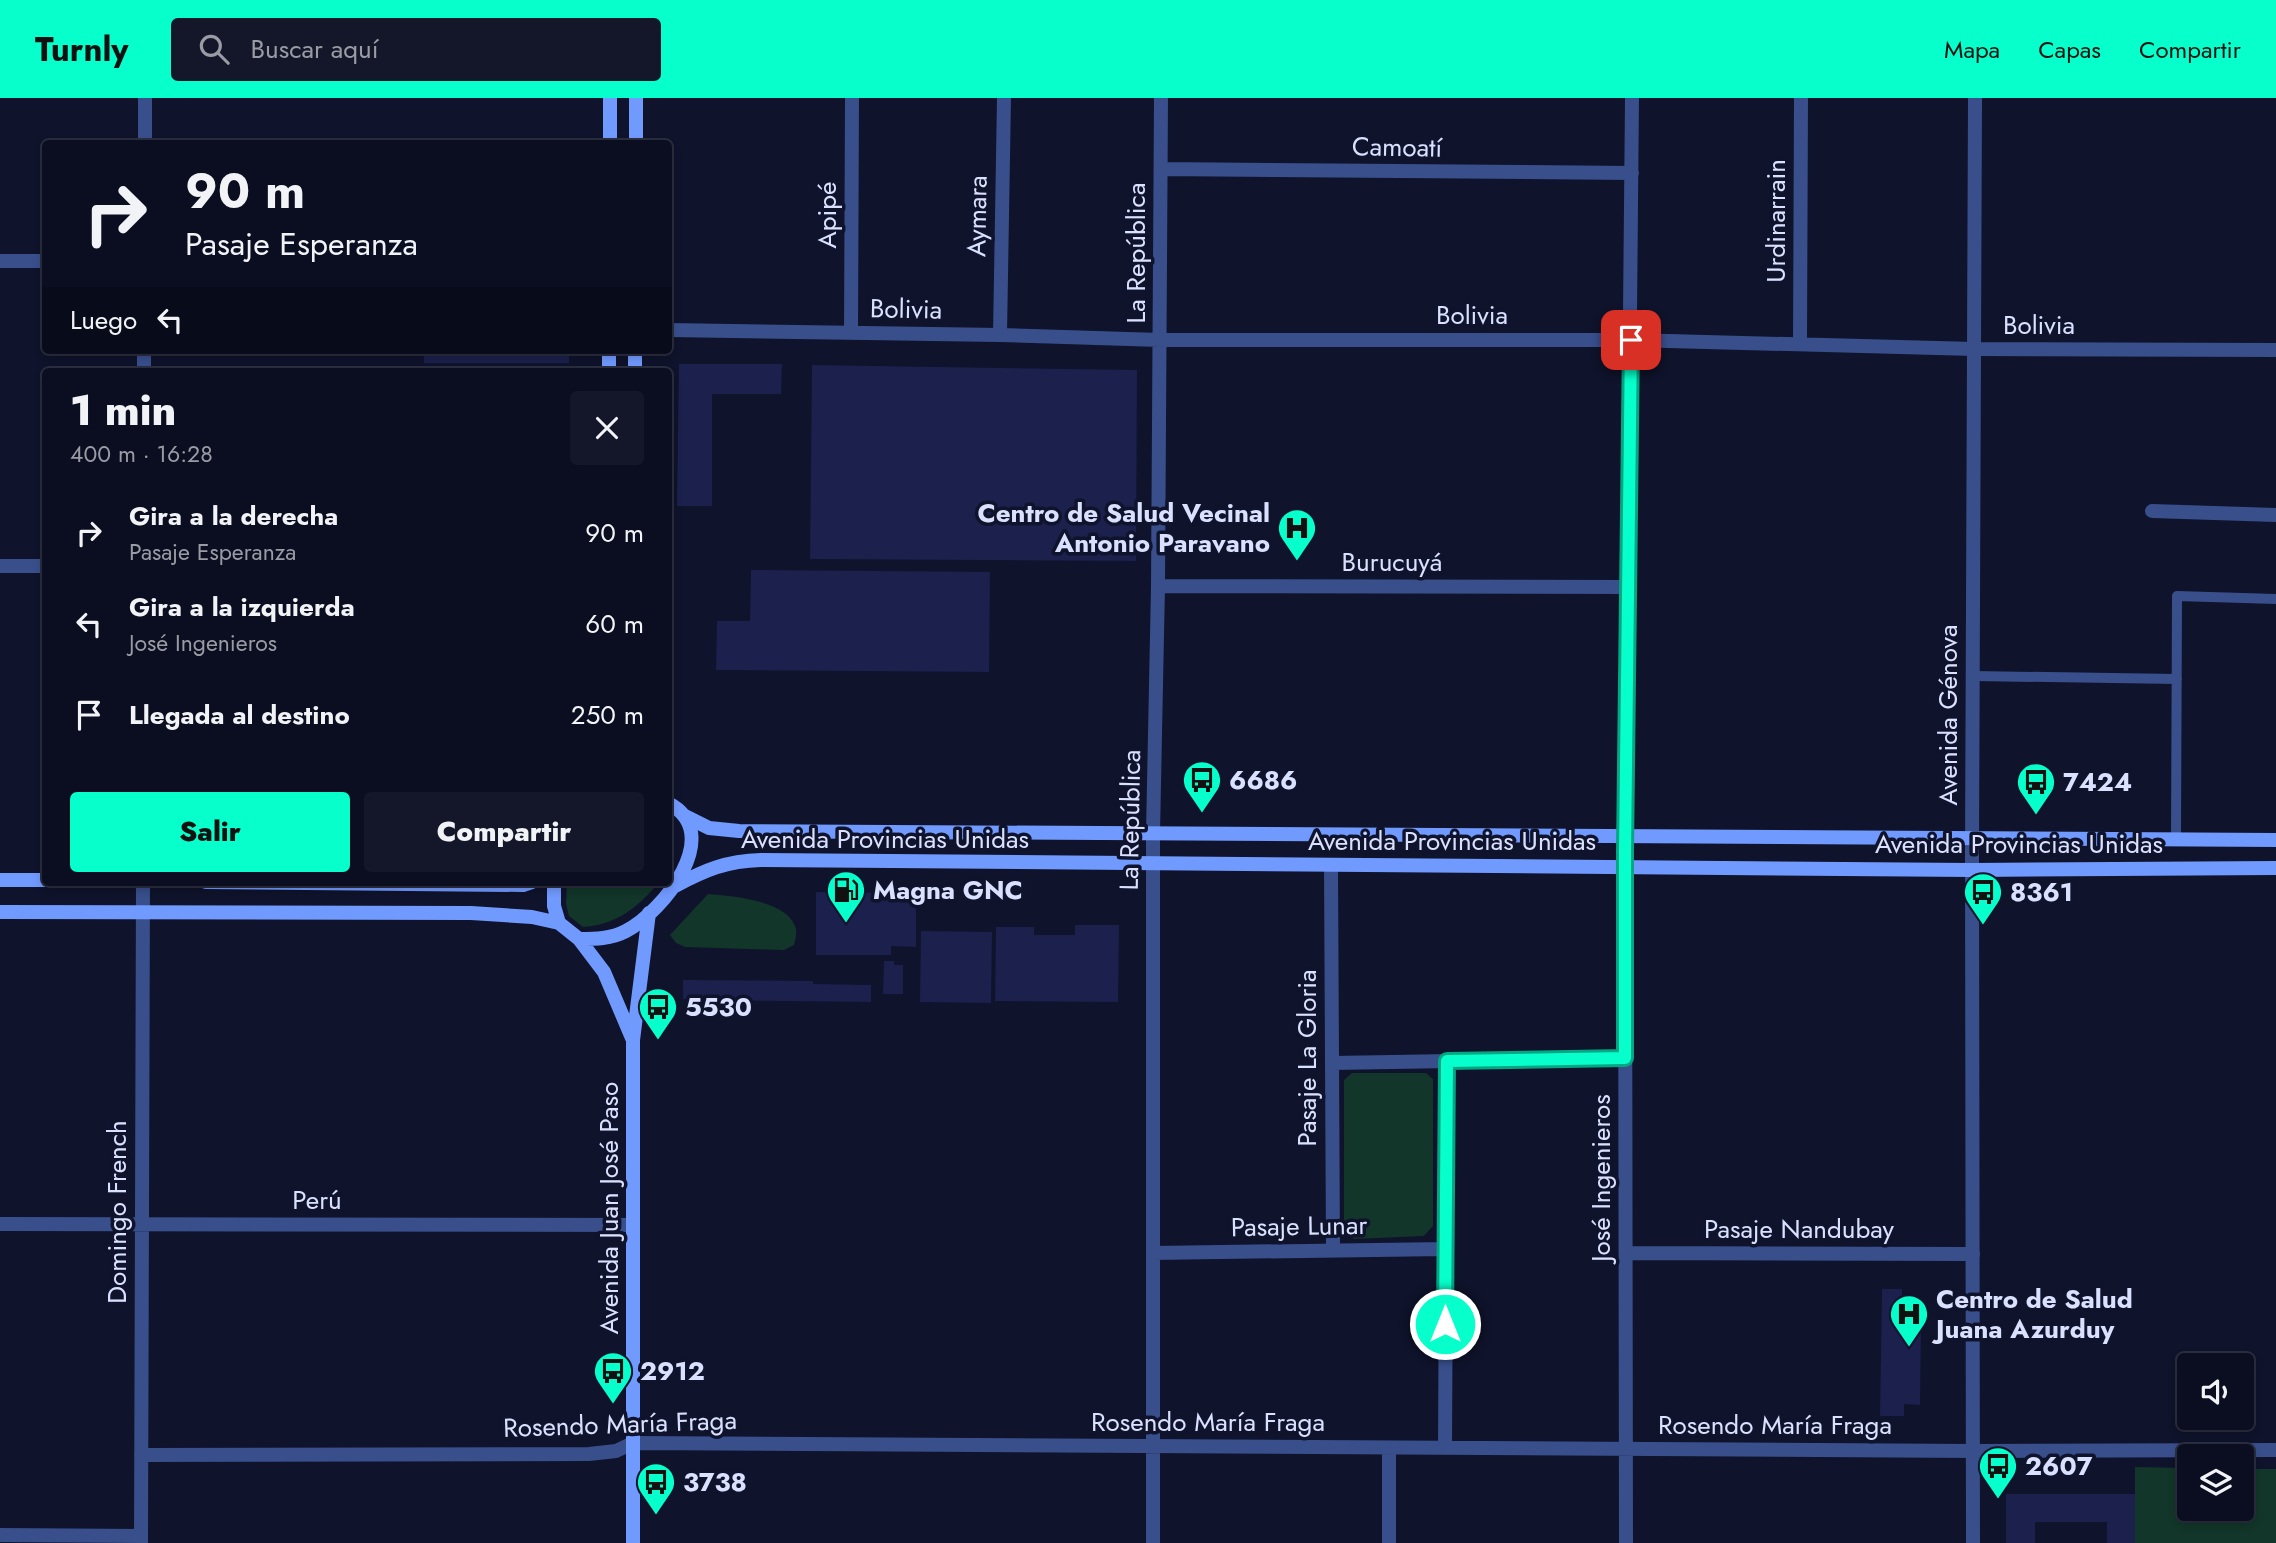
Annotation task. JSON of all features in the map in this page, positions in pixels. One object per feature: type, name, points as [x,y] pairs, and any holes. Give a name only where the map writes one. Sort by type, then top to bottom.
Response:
[{"type":"main road","points":[[610,98],[610,140]]},
{"type":"main road","points":[[636,98],[636,140]]},
{"type":"main road","name":"Avenida Provincias Unidas","points":[[672,805],[685,816],[709,828],[739,831],[2276,840]]},
{"type":"main road","points":[[579,939],[603,939],[626,931],[649,913],[675,886],[685,871],[690,853],[690,834],[685,816]]},
{"type":"main road","name":"Avenida Provincias Unidas","points":[[675,886],[704,870],[736,861],[1972,870],[2276,868]]},
{"type":"main road","points":[[0,880],[42,880]]},
{"type":"main road","points":[[0,912],[471,913],[532,917],[559,923],[554,906],[554,886]]},
{"type":"main road","name":"Avenida Juan José Paso","points":[[633,1543],[634,1040],[649,913]]},
{"type":"main road","name":"Avenida Juan José Paso","points":[[559,923],[579,939],[604,972],[634,1040]]},
{"type":"street","points":[[145,98],[145,140]]},
{"type":"street","name":"Apipé","points":[[851,333],[852,98]]},
{"type":"street","name":"Aymara","points":[[1000,335],[1004,98]]},
{"type":"street","name":"La República","points":[[1153,1543],[1153,833],[1158,586],[1161,98]]},
{"type":"street","name":"José Ingenieros","points":[[1626,1543],[1625,866],[1632,98]]},
{"type":"street","name":"Urdinarrain","points":[[1800,344],[1801,98]]},
{"type":"street","name":"Avenida Génova","points":[[1973,1543],[1975,98]]},
{"type":"street","name":"Camoatí","points":[[1161,169],[1632,173]]},
{"type":"street","points":[[0,261],[42,261]]},
{"type":"street","name":"Bolivia","points":[[672,330],[1160,340],[1631,340],[1974,349],[2276,350]]},
{"type":"street","points":[[2152,511],[2276,515]]},
{"type":"street","points":[[0,566],[42,566]]},
{"type":"street","name":"Burucuyá","points":[[1158,586],[1627,587]]},
{"type":"street","name":"Pasaje La Gloria","points":[[1331,866],[1333,1250]]},
{"type":"street","name":"Domingo French","points":[[141,1539],[143,886]]},
{"type":"street","points":[[1332,1063],[1625,1058]]},
{"type":"street","points":[[1445,1448],[1447,1061]]},
{"type":"street","name":"Perú","points":[[0,1223],[633,1225]]},
{"type":"street","name":"Pasaje Lunar","points":[[1153,1253],[1445,1249]]},
{"type":"street","name":"Pasaje Nandubay","points":[[1626,1253],[1973,1254]]},
{"type":"street","name":"Rosendo María Fraga","points":[[141,1455],[589,1454],[616,1451],[633,1443],[1973,1451],[2276,1450]]},
{"type":"street","points":[[1389,1448],[1389,1543]]},
{"type":"street","points":[[0,1535],[141,1539]]},
{"type":"lane","points":[[2176,839],[2177,596],[2276,599]]},
{"type":"lane","points":[[1973,676],[2177,679]]},
{"type":"green space","points":[[567,886],[655,886],[626,913],[595,926],[583,927],[569,916],[566,904]]},
{"type":"green space","points":[[708,894],[758,901],[783,912],[791,919],[796,929],[794,945],[784,950],[685,947],[676,943],[670,935]]},
{"type":"green space","points":[[1352,1073],[1426,1073],[1433,1079],[1433,1226],[1424,1236],[1354,1239],[1344,1230],[1344,1080]]},
{"type":"green space","points":[[2135,1467],[2177,1468],[2177,1521],[2254,1521],[2254,1469],[2276,1469],[2276,1543],[2135,1543]]},
{"type":"building","points":[[424,354],[569,354],[569,363],[424,363]]},
{"type":"building","points":[[679,364],[782,364],[781,394],[712,394],[712,506],[677,506]]},
{"type":"building","points":[[812,365],[1137,370],[1136,561],[810,559]]},
{"type":"building","points":[[751,570],[990,572],[989,672],[716,670],[717,621],[750,621]]},
{"type":"building","points":[[916,891],[916,947],[891,946],[891,955],[816,955],[816,892]]},
{"type":"building","points":[[1075,925],[1119,925],[1118,1002],[995,1001],[996,927],[1034,927],[1034,935],[1075,935]]},
{"type":"building","points":[[921,931],[992,932],[991,1003],[920,1002]]},
{"type":"building","points":[[884,961],[903,965],[903,994],[883,994]]},
{"type":"building","points":[[683,980],[813,981],[813,984],[871,985],[871,1002],[683,999]]},
{"type":"building","points":[[1882,1289],[1902,1289],[1902,1327],[1921,1327],[1920,1405],[1904,1404],[1904,1416],[1880,1416]]},
{"type":"building","points":[[2006,1494],[2135,1494],[2135,1543],[2107,1543],[2107,1522],[2035,1522],[2035,1543],[2006,1543]]},
{"type":"place","name":"Centro de Salud Vecinal Antonio Paravano","points":[[1297,562]]},
{"type":"place","name":"6686","points":[[1202,814]]},
{"type":"place","name":"7424","points":[[2036,816]]},
{"type":"place","name":"Magna GNC","points":[[846,924]]},
{"type":"place","name":"8361","points":[[1983,926]]},
{"type":"place","name":"5530","points":[[658,1041]]},
{"type":"place","name":"Centro de Salud Juana Azurduy","points":[[1909,1348]]},
{"type":"place","name":"2912","points":[[613,1405]]},
{"type":"place","name":"2607","points":[[1998,1500]]},
{"type":"place","name":"3738","points":[[656,1516]]},
{"type":"route","points":[[1445,1324],[1447,1061],[1625,1058],[1631,340]]}]
